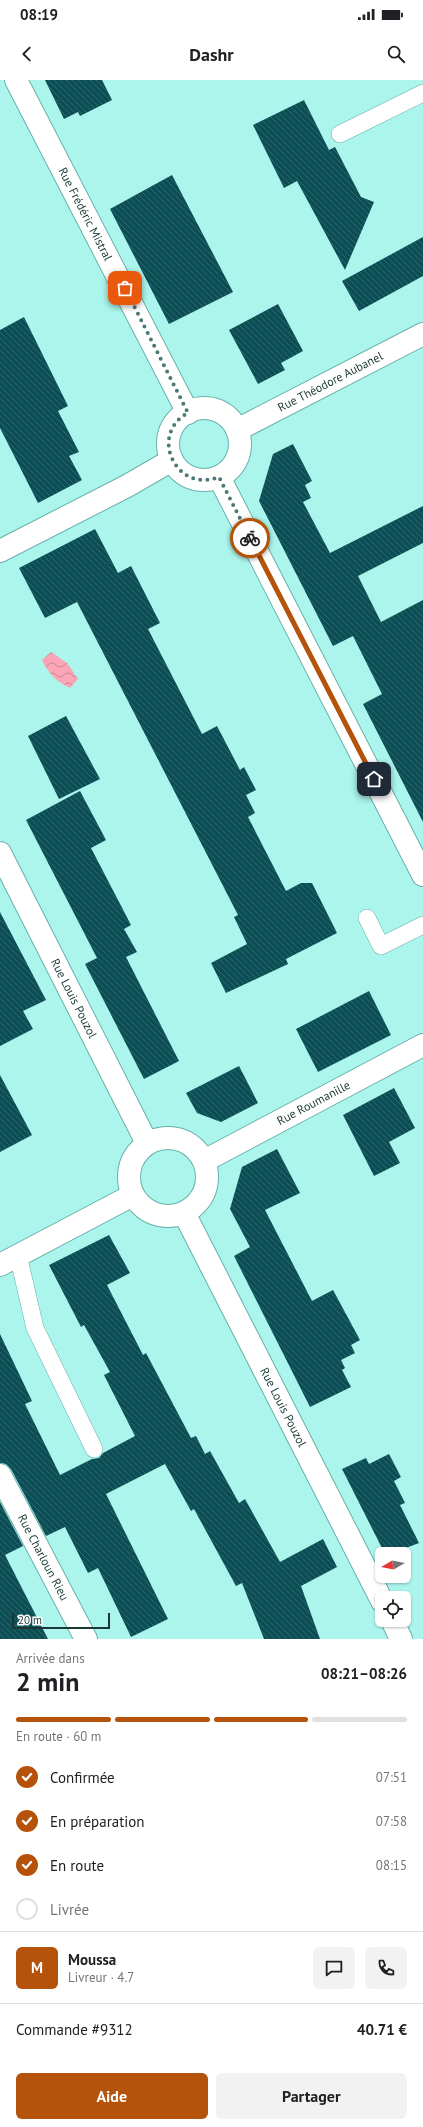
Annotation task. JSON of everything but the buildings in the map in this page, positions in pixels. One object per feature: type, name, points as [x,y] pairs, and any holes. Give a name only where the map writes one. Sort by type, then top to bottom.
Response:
[{"type":"street","name":"Rue Frédéric Mistral","points":[[16,80],[188,413]]},
{"type":"street","name":"Rue Théodore Aubanel","points":[[237,430],[423,334]]},
{"type":"street","points":[[206,408],[217,410],[227,416],[237,430],[240,446],[238,458],[232,468],[219,477],[201,480],[190,477],[180,470],[172,460],[168,448],[169,436],[174,424],[188,413],[206,408]]},
{"type":"street","points":[[0,551],[127,486],[172,460]]},
{"type":"street","points":[[219,477],[423,875]]},
{"type":"street","name":"Rue Louis Pouzol","points":[[0,853],[147,1143]]},
{"type":"street","name":"Rue Roumanille","points":[[204,1161],[423,1045]]},
{"type":"street","points":[[169,1137],[180,1139],[190,1144],[198,1151],[204,1161],[207,1176],[205,1191],[200,1200],[184,1213],[172,1216],[160,1216],[149,1211],[140,1204],[133,1195],[129,1184],[129,1172],[132,1161],[138,1151],[147,1143],[157,1138],[169,1137]]},
{"type":"street","points":[[9,1260],[133,1195]]},
{"type":"street","name":"Rue Louis Pouzol","points":[[184,1213],[377,1591]]},
{"type":"street","name":"Rue Charloun Rieu","points":[[0,1475],[86,1639]]},
{"type":"street","points":[[396,1627],[402,1639]]},
{"type":"lane","points":[[340,134],[423,93]]},
{"type":"lane","points":[[367,918],[381,946],[423,925]]},
{"type":"lane","points":[[9,1260],[35,1328],[94,1449]]},
{"type":"water","points":[[51,652],[67,663],[78,679],[70,688],[53,677],[44,665],[42,660]]},
{"type":"way so far","points":[[125,288],[188,413],[182,416],[174,424],[169,436],[168,448],[172,460],[180,470],[190,477],[201,480],[219,477],[250,538]]},
{"type":"route","points":[[250,538],[374,779]]}]
